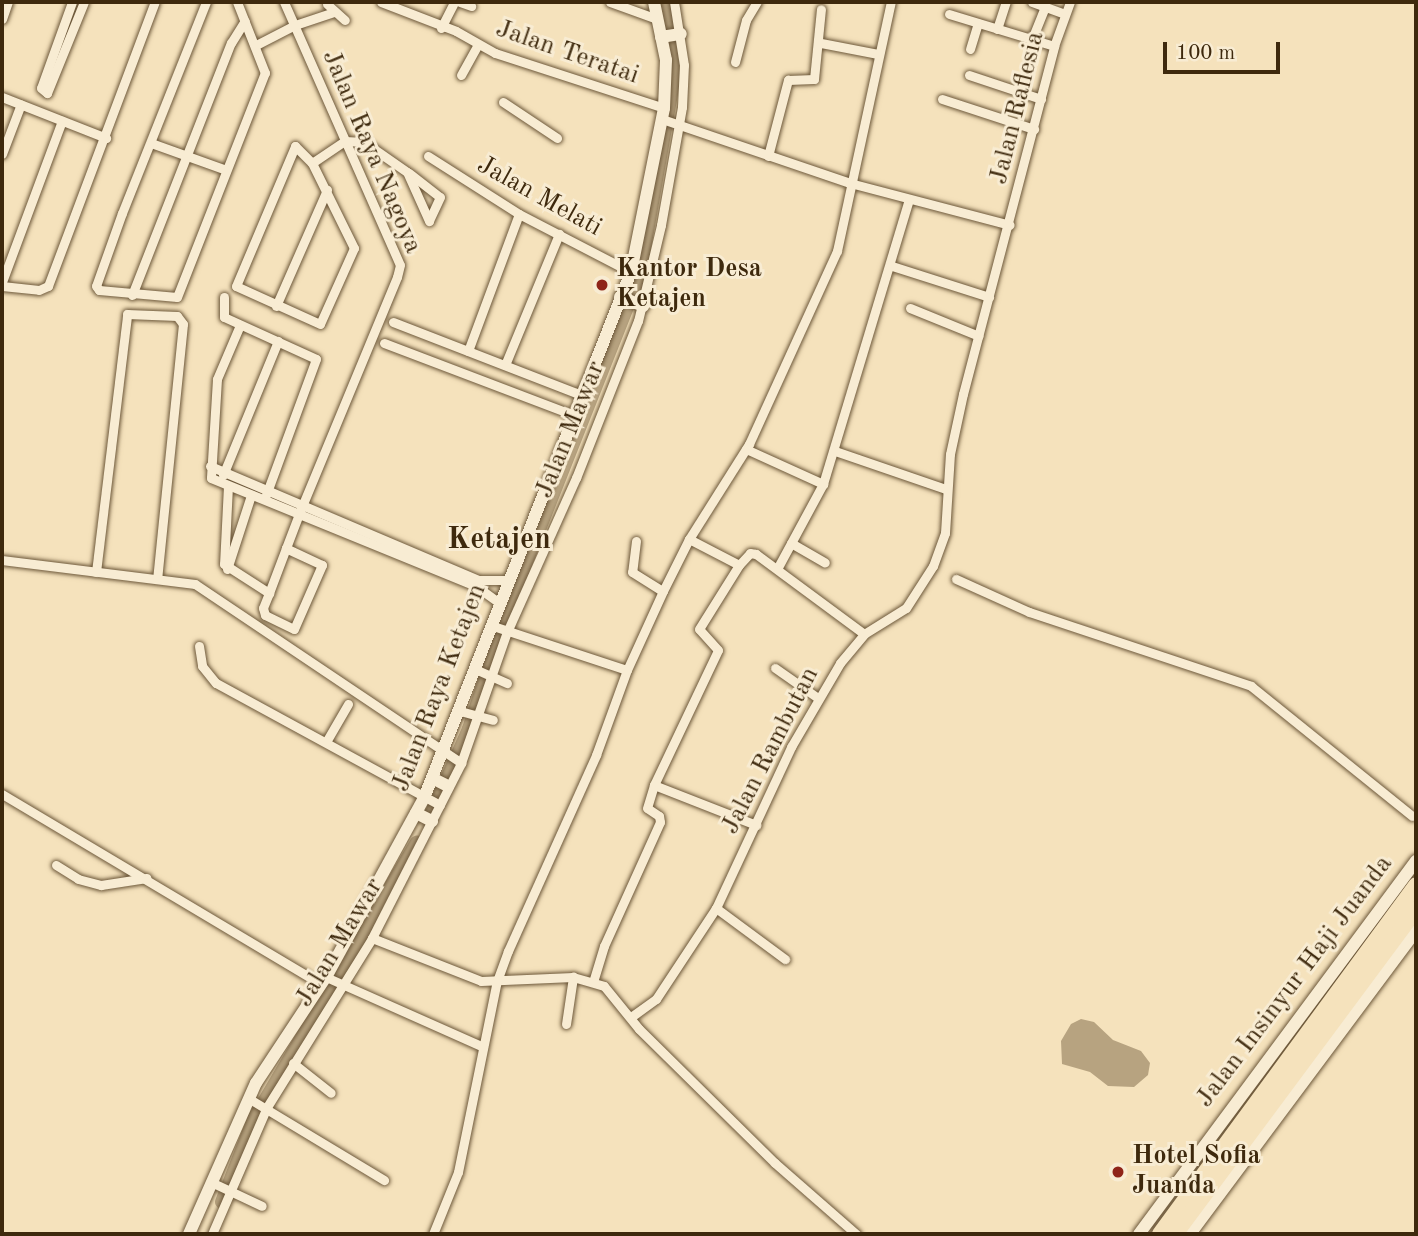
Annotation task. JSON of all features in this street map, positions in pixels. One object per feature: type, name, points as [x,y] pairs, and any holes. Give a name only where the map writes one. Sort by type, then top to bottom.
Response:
[{"type":"highway","name":"Jalan Insinyur Haji Juanda","points":[[1160,1234],[1224,1132],[1416,885]]},
{"type":"highway","name":"Jalan Insinyur Haji Juanda","points":[[1175,1234],[1416,909]]},
{"type":"street","points":[[2,19],[8,2]]},
{"type":"street","points":[[62,121],[2,284],[48,286],[155,2]]},
{"type":"street","points":[[206,2],[96,286],[132,295],[176,298],[266,70],[258,44],[237,2]]},
{"type":"street","name":"Jalan Raya Nagoya","points":[[269,593],[400,269],[284,2]]},
{"type":"street","name":"Jalan Teratai","points":[[381,2],[441,29],[456,31],[478,44],[768,156],[909,200],[1010,225]]},
{"type":"street","points":[[441,29],[454,2]]},
{"type":"street","points":[[460,2],[471,6]]},
{"type":"street","points":[[610,2],[657,19]]},
{"type":"street","name":"Jalan Raya Ketajen","points":[[189,1234],[222,1187],[243,1137],[251,1099],[331,982],[385,895],[453,757],[469,714],[477,669],[498,602],[622,298],[649,205],[669,119],[667,71],[672,35],[657,19],[654,2]]},
{"type":"street","name":"Jalan Mawar","points":[[441,782],[469,714],[490,674],[505,631],[576,478],[641,305],[664,208],[669,119],[684,85],[672,35],[674,2]]},
{"type":"street","points":[[735,62],[746,20],[757,2]]},
{"type":"street","points":[[433,1234],[458,1171],[497,981],[596,755],[627,670],[663,591],[689,539],[746,449],[837,251],[891,2]]},
{"type":"street","points":[[997,29],[1006,2]]},
{"type":"street","points":[[1032,2],[1065,14]]},
{"type":"street","name":"Jalan Raflesia","points":[[1010,225],[1054,46],[1070,2]]},
{"type":"street","points":[[72,3],[84,5],[51,92],[46,93],[41,88],[72,3]]},
{"type":"street","points":[[327,4],[345,20]]},
{"type":"street","points":[[1032,39],[1045,7]]},
{"type":"street","points":[[768,156],[788,80],[814,79],[821,43],[817,33],[821,9]]},
{"type":"street","points":[[258,44],[295,25],[334,12]]},
{"type":"street","points":[[949,14],[1054,46]]},
{"type":"street","points":[[132,295],[231,43],[245,21]]},
{"type":"street","points":[[970,49],[978,23]]},
{"type":"street","points":[[821,43],[878,54]]},
{"type":"street","points":[[461,75],[478,44]]},
{"type":"street","points":[[46,74],[57,78]]},
{"type":"street","points":[[969,75],[1041,99]]},
{"type":"street","points":[[2,97],[106,138]]},
{"type":"street","points":[[942,99],[1034,129]]},
{"type":"street","points":[[503,102],[557,138]]},
{"type":"street","points":[[2,154],[21,104]]},
{"type":"street","points":[[312,163],[345,141],[364,142],[407,172],[441,198],[430,221],[407,172]]},
{"type":"street","points":[[151,143],[226,170]]},
{"type":"street","points":[[294,146],[312,163],[327,190],[354,246],[353,254],[320,324],[276,306],[236,285],[294,146]]},
{"type":"street","name":"Jalan Melati","points":[[428,156],[519,214],[631,272]]},
{"type":"street","points":[[276,306],[327,190]]},
{"type":"street","points":[[778,569],[823,484],[835,451],[892,266],[909,200]]},
{"type":"street","points":[[649,205],[664,208]]},
{"type":"street","points":[[468,351],[519,214]]},
{"type":"street","name":"Jalan Rambutan","points":[[631,1017],[656,999],[716,908],[818,698],[864,634],[902,612],[925,580],[945,533],[946,489],[958,416],[1010,225]]},
{"type":"street","points":[[505,365],[559,234]]},
{"type":"street","points":[[892,266],[989,297]]},
{"type":"street","points":[[225,297],[222,315],[316,359],[266,496]]},
{"type":"street","points":[[622,298],[641,305]]},
{"type":"street","points":[[910,308],[979,336]]},
{"type":"street","points":[[96,572],[127,314],[177,316],[183,324],[157,578]]},
{"type":"street","points":[[393,322],[581,395]]},
{"type":"street","points":[[240,325],[217,379],[211,466],[224,480],[251,495],[266,496]]},
{"type":"street","points":[[278,341],[224,480],[223,560],[227,569],[269,593],[263,614],[294,629],[321,565],[286,548]]},
{"type":"street","points":[[384,344],[573,415]]},
{"type":"street","points":[[746,449],[823,484]]},
{"type":"street","points":[[835,451],[946,489]]},
{"type":"street","points":[[224,480],[477,583],[498,602]]},
{"type":"street","points":[[227,569],[251,495]]},
{"type":"street","points":[[689,539],[739,565]]},
{"type":"street","points":[[636,541],[632,572],[663,591]]},
{"type":"street","points":[[791,543],[825,563]]},
{"type":"street","points":[[593,982],[604,946],[660,822],[659,816],[649,811],[654,785],[718,650],[699,629],[739,565],[753,552],[864,634]]},
{"type":"street","points":[[2,561],[195,584],[453,757]]},
{"type":"street","points":[[956,579],[1029,612],[1251,686],[1412,816]]},
{"type":"street","points":[[477,583],[506,580]]},
{"type":"street","points":[[491,626],[627,670]]},
{"type":"street","points":[[199,646],[202,666],[213,680],[433,801]]},
{"type":"street","points":[[775,668],[818,698]]},
{"type":"street","points":[[477,669],[508,683]]},
{"type":"street","points":[[326,742],[348,704]]},
{"type":"street","points":[[469,714],[493,720]]},
{"type":"street","points":[[654,785],[756,825]]},
{"type":"street","points":[[3,796],[331,982],[483,1047]]},
{"type":"street","name":"Jalan Mawar","points":[[212,1234],[222,1187],[243,1137],[293,1063],[331,982],[372,938],[385,895],[425,817]]},
{"type":"street","name":"Jalan Insinyur Haji Juanda","points":[[1289,1045],[1416,861]]},
{"type":"street","points":[[56,865],[78,879],[101,885],[146,878]]},
{"type":"street","points":[[716,908],[785,959]]},
{"type":"street","points":[[1190,1234],[1416,931]]},
{"type":"street","points":[[372,938],[467,977],[497,981],[573,977],[610,990],[631,1017],[775,1163],[856,1234]]},
{"type":"street","points":[[566,1024],[573,977]]},
{"type":"street","points":[[293,1063],[331,1093]]},
{"type":"street","points":[[251,1099],[384,1180]]},
{"type":"street","name":"Jalan Insinyur Haji Juanda","points":[[1139,1234],[1224,1132]]},
{"type":"street","points":[[222,1187],[262,1206]]},
{"type":"shaded area","points":[[1081,1019],[1094,1022],[1113,1040],[1141,1051],[1150,1063],[1148,1075],[1134,1087],[1108,1086],[1090,1072],[1062,1064],[1061,1041],[1071,1024]]},
{"type":"waterway","points":[[431,815],[469,729],[511,600],[639,277],[674,77],[664,2]]},
{"type":"waterway","points":[[222,1202],[254,1119],[417,842]]},
{"type":"place","name":"Kantor Desa Ketajen","points":[[602,285]]},
{"type":"place","name":"Hotel Sofia Juanda","points":[[1118,1172]]},
{"type":"district","name":"Ketajen","points":[[499,540]]}]
